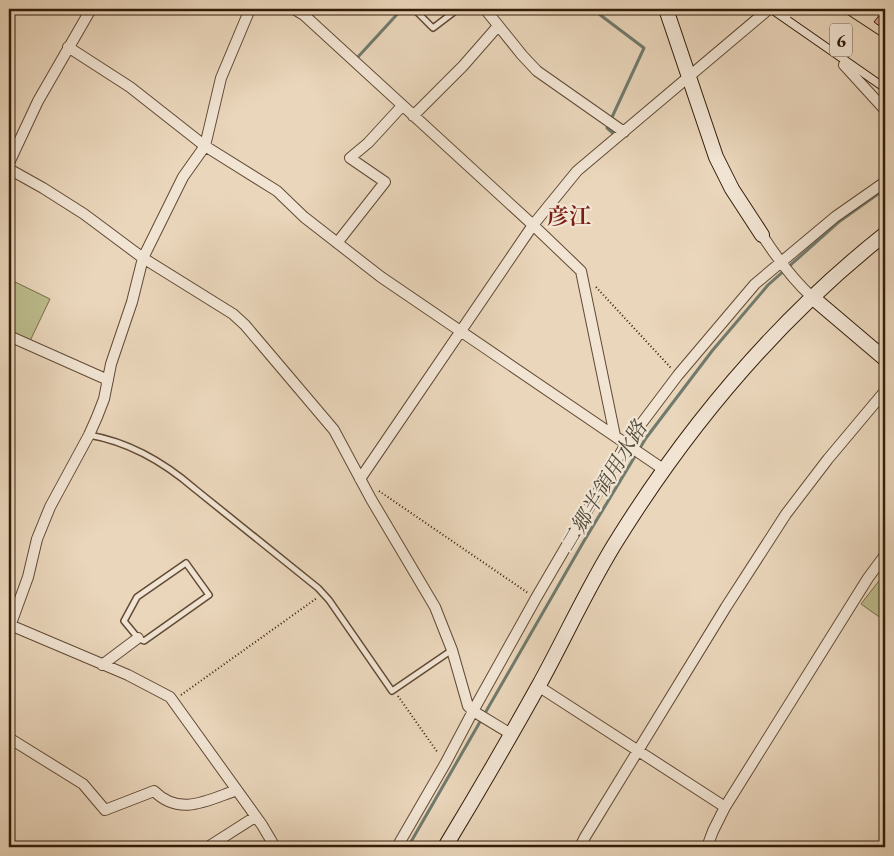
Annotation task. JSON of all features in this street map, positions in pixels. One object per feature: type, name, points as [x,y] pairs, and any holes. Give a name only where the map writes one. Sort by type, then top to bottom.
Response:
[{"type":"highway","name":"6","points":[[796,9],[885,71]]},
{"type":"highway","name":"6","points":[[821,9],[885,51]]},
{"type":"street","points":[[9,163],[38,101],[91,9]]},
{"type":"street","points":[[250,9],[221,78],[204,146],[183,177],[143,258],[132,302],[111,364],[104,399],[89,435],[50,507],[37,539],[28,577],[13,605],[9,627],[63,646],[128,675],[174,700],[275,847]]},
{"type":"street","points":[[294,9],[304,15],[533,224],[581,271],[615,436]]},
{"type":"street","points":[[485,9],[537,71],[624,132]]},
{"type":"street","points":[[666,9],[724,174],[762,235],[780,263],[795,281],[885,359]]},
{"type":"street","points":[[360,479],[533,224],[577,171],[769,9]]},
{"type":"street","points":[[777,9],[885,84]]},
{"type":"street","points":[[837,9],[885,42]]},
{"type":"street","points":[[413,116],[463,66],[498,26]]},
{"type":"street","points":[[868,30],[873,42],[863,58],[850,58],[844,65],[885,110]]},
{"type":"street","points":[[68,47],[130,87],[204,146],[277,191],[304,217],[381,277],[663,469]]},
{"type":"street","points":[[337,243],[385,182],[350,158],[368,144],[402,106]]},
{"type":"street","points":[[9,169],[84,214],[143,258],[239,318],[334,430],[360,479],[428,593],[445,629],[465,698],[473,711],[505,730]]},
{"type":"street","points":[[397,847],[446,764],[473,711],[536,598],[626,444],[678,375],[755,284],[835,217],[885,182]]},
{"type":"street","points":[[445,847],[505,730],[538,686],[618,538],[663,469],[709,407],[742,369],[812,297],[885,234]]},
{"type":"street","points":[[9,336],[108,380]]},
{"type":"street","points":[[580,847],[726,607],[786,514],[885,391]]},
{"type":"street","points":[[707,847],[712,831],[724,807],[868,578],[885,555]]},
{"type":"street","points":[[102,664],[138,638]]},
{"type":"street","points":[[538,686],[724,807]]},
{"type":"street","points":[[9,738],[83,784],[104,810],[154,791],[165,800],[182,806],[194,805],[237,790]]},
{"type":"street","points":[[208,847],[255,817]]},
{"type":"lane","points":[[414,9],[434,28],[458,9]]},
{"type":"lane","points":[[89,435],[107,438],[146,455],[176,472],[323,593],[392,691],[452,650]]},
{"type":"lane","points":[[186,562],[209,595],[144,641],[138,638],[124,621],[137,597],[186,562]]},
{"type":"path","points":[[581,271],[678,375]]},
{"type":"path","points":[[360,479],[536,598]]},
{"type":"path","points":[[174,700],[323,593]]},
{"type":"path","points":[[393,690],[446,764]]},
{"type":"green space","points":[[9,279],[50,299],[30,341],[9,331]]},
{"type":"green space","points":[[885,573],[885,621],[861,604]]},
{"type":"building","points":[[885,9],[885,30],[874,22]]},
{"type":"waterway","points":[[357,58],[402,9]]},
{"type":"waterway","points":[[587,9],[595,11],[644,48],[607,128],[614,134],[613,136]]},
{"type":"waterway","name":"二郷半領用水路","points":[[408,847],[584,541],[646,438],[712,351],[768,285],[840,221],[885,189]]},
{"type":"district","name":"彦江","points":[[569,216]]}]
